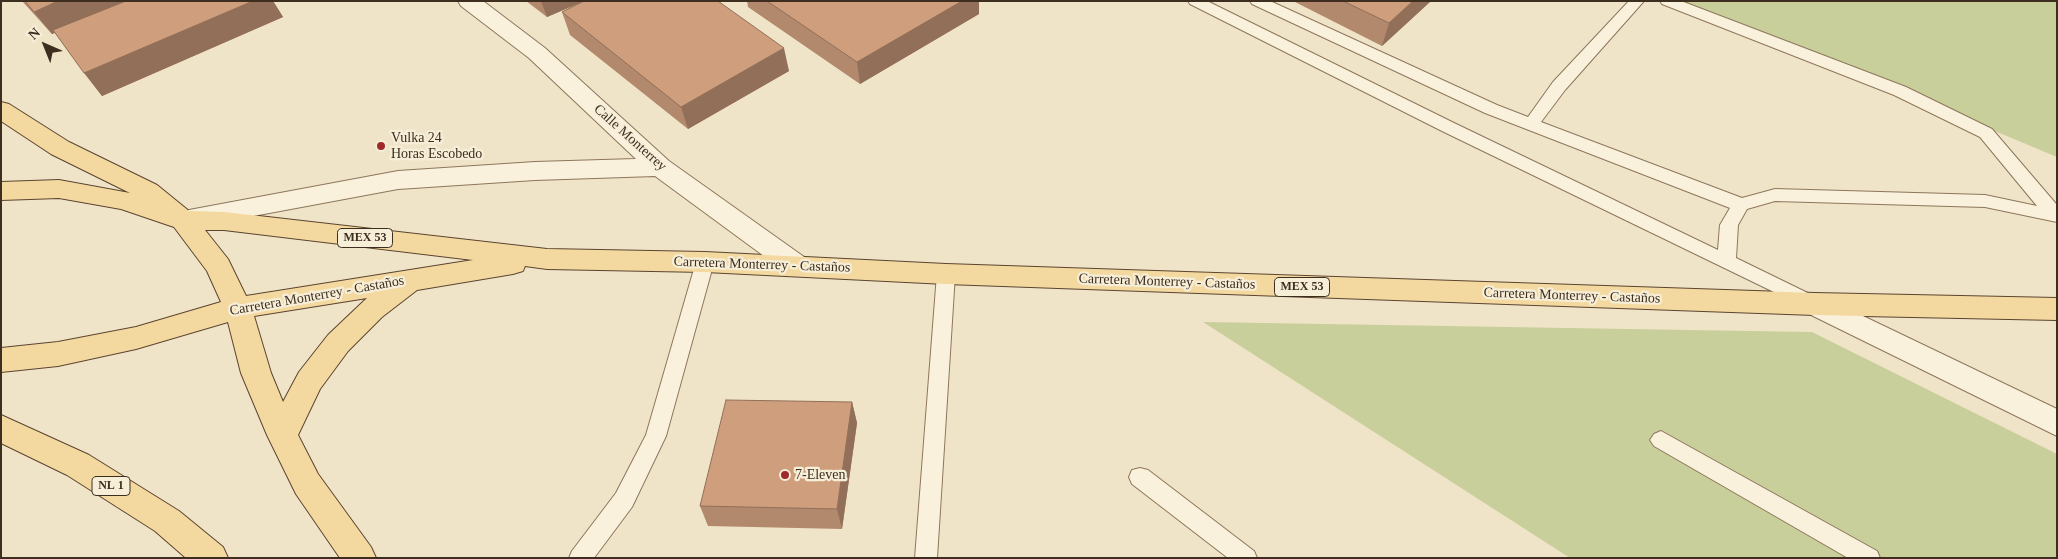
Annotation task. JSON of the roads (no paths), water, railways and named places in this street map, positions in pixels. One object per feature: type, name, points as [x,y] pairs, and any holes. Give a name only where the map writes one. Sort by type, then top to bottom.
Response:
[{"type":"main road","points":[[1,110],[60,148],[148,191],[183,220],[218,266],[238,308],[256,373],[282,435],[307,484],[359,558]]},
{"type":"main road","name":"Carretera Monterrey - Castaños","points":[[1,191],[59,189],[123,200],[183,220],[224,221],[547,259],[705,262],[946,274],[1815,304],[2057,310]]},
{"type":"main road","name":"Carretera Monterrey - Castaños","points":[[1,360],[58,354],[136,338],[238,308],[547,259]]},
{"type":"main road","points":[[282,435],[309,381],[338,343],[372,309],[410,281]]},
{"type":"main road","name":"NL 1","points":[[1,428],[78,465],[167,522],[211,558]]},
{"type":"street","name":"Calle Monterrey","points":[[469,1],[537,53],[660,167],[797,266]]},
{"type":"street","points":[[183,220],[398,180],[535,171],[660,167]]},
{"type":"street","points":[[1815,304],[2057,423]]},
{"type":"lane","points":[[1195,1],[1448,127],[1815,304]]},
{"type":"lane","points":[[1257,1],[1491,109],[1741,205],[1775,195],[1985,201],[2056,216]]},
{"type":"lane","points":[[1530,124],[1559,86],[1637,1]]},
{"type":"lane","points":[[1667,1],[1900,91],[1986,133],[2056,216]]},
{"type":"lane","points":[[1726,262],[1729,225],[1741,205]]},
{"type":"lane","points":[[580,558],[624,500],[656,436],[705,262]]},
{"type":"lane","points":[[926,558],[946,274]]},
{"type":"lane","points":[[1661,440],[1869,558]]},
{"type":"lane","points":[[1140,477],[1246,558]]},
{"type":"place","name":"Vulka 24 Horas Escobedo","points":[[381,146]]},
{"type":"place","name":"7-Eleven","points":[[785,475]]}]
